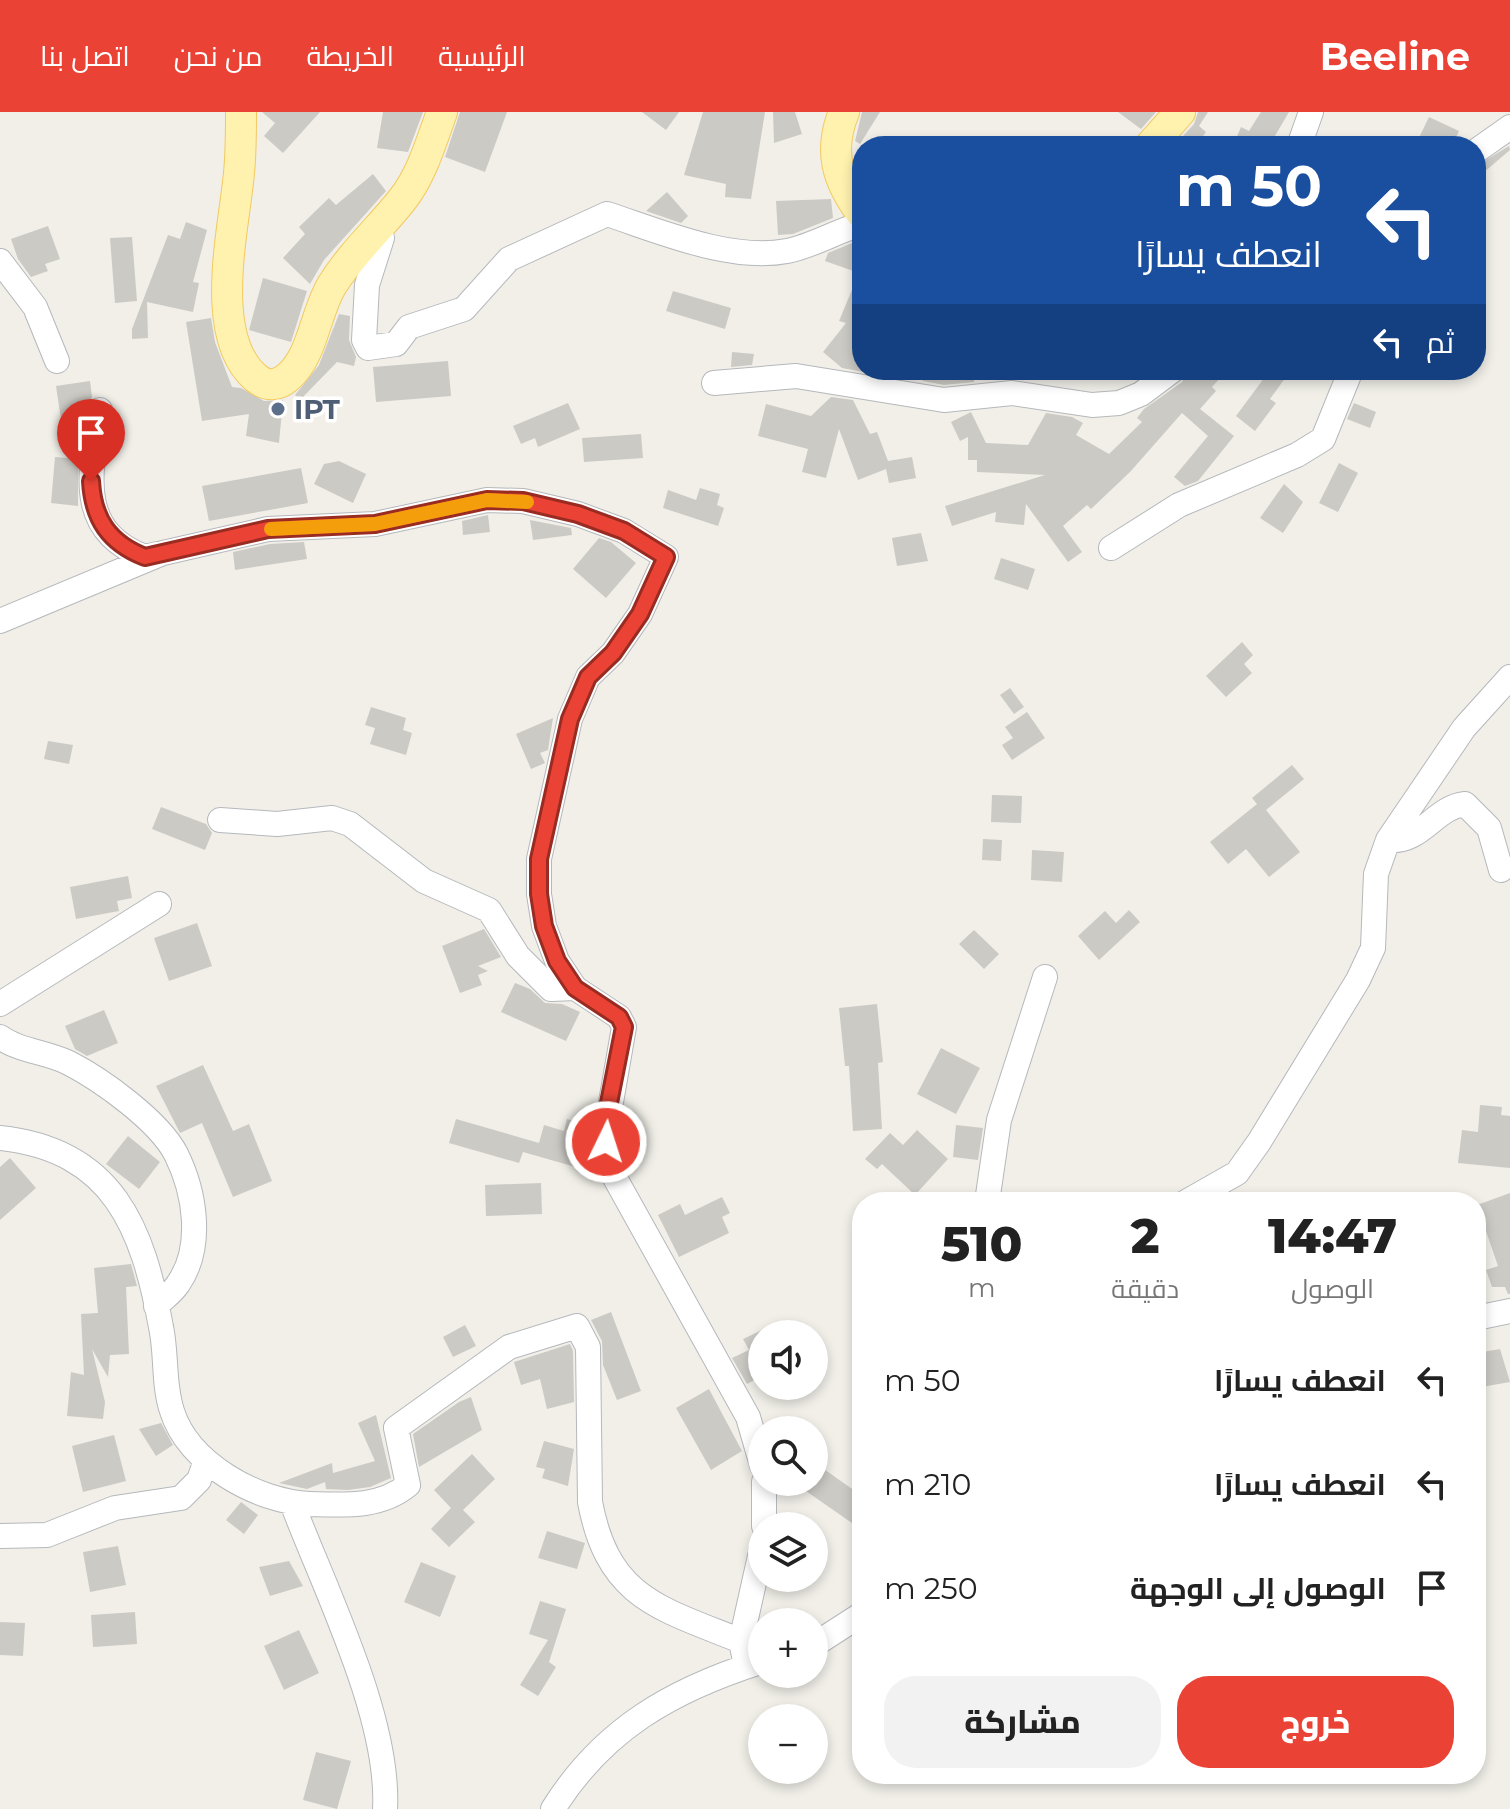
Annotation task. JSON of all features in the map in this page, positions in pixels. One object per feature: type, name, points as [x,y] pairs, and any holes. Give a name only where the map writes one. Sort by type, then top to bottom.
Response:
[{"type":"main road","points":[[241,112],[240,170],[228,264],[229,304],[239,354],[257,380],[274,386],[295,370],[331,287],[412,184],[442,112]]},
{"type":"main road","points":[[844,112],[834,138],[833,154],[842,181],[852,198]]},
{"type":"main road","points":[[1159,136],[1180,112]]},
{"type":"street","points":[[1303,136],[1311,112]]},
{"type":"street","points":[[1486,144],[1510,127]]},
{"type":"street","points":[[369,235],[379,233],[382,240],[367,285],[364,340],[368,348],[396,344],[409,327],[464,309],[509,259],[607,214],[684,242],[753,251],[782,252],[805,247],[852,228]]},
{"type":"street","points":[[0,261],[35,307],[57,361]]},
{"type":"street","points":[[714,383],[796,376],[944,400],[1012,393],[1092,405],[1119,403],[1141,394],[1160,380]]},
{"type":"street","points":[[1111,548],[1179,505],[1297,455],[1323,439],[1347,380]]},
{"type":"street","points":[[100,410],[91,481],[101,526],[133,552],[145,557],[268,529],[375,524],[463,504],[507,500],[593,519],[624,531],[666,557],[640,614],[613,653],[588,677],[570,719],[549,799],[539,859],[539,894],[550,943],[575,988],[619,1017],[624,1027],[606,1131],[615,1178],[748,1417]]},
{"type":"street","points":[[0,621],[163,553]]},
{"type":"street","points":[[1207,1192],[1223,1184],[1248,1160],[1358,980],[1373,948],[1376,874],[1388,840],[1464,728],[1510,677]]},
{"type":"street","points":[[1388,840],[1409,838],[1455,805],[1465,804],[1489,828],[1501,870]]},
{"type":"street","points":[[220,820],[277,824],[332,818],[350,824],[424,881],[489,910],[518,956],[551,989],[575,988]]},
{"type":"street","points":[[0,1004],[159,904]]},
{"type":"street","points":[[988,1192],[999,1120],[1045,977]]},
{"type":"street","points":[[0,1037],[67,1062],[96,1079],[140,1114],[176,1154],[192,1199],[195,1231],[179,1284],[156,1306]]},
{"type":"street","points":[[0,1138],[21,1140],[51,1151],[79,1165],[112,1190],[144,1250],[156,1306],[171,1409],[205,1463],[267,1496],[292,1503],[363,1504],[396,1495],[408,1485],[396,1428],[509,1347],[577,1326],[588,1347],[590,1502],[595,1526],[611,1565],[637,1592],[685,1619],[741,1641],[748,1653]]},
{"type":"street","points":[[1486,1316],[1510,1311]]},
{"type":"street","points":[[0,1536],[47,1535],[115,1508],[181,1498],[199,1480],[205,1463]]},
{"type":"street","points":[[292,1503],[377,1730],[385,1770],[385,1809]]},
{"type":"street","points":[[741,1641],[752,1592]]},
{"type":"street","points":[[828,1636],[852,1620]]},
{"type":"street","points":[[553,1809],[591,1760],[649,1709],[693,1685],[748,1666]]},
{"type":"building","points":[[262,112],[320,112],[283,153],[264,136],[275,123]]},
{"type":"building","points":[[383,112],[423,112],[408,152],[377,148]]},
{"type":"building","points":[[460,112],[507,112],[485,172],[445,157]]},
{"type":"building","points":[[642,112],[679,112],[666,130]]},
{"type":"building","points":[[703,112],[765,112],[751,199],[725,197],[726,184],[684,175]]},
{"type":"building","points":[[773,112],[795,112],[802,134],[774,143]]},
{"type":"building","points":[[862,112],[880,112],[865,136],[856,136]]},
{"type":"building","points":[[1118,112],[1156,112],[1141,129]]},
{"type":"building","points":[[1198,112],[1208,112],[1199,126],[1206,132],[1203,136],[1183,136],[1194,124]]},
{"type":"building","points":[[1261,112],[1289,112],[1275,136],[1237,136],[1241,127],[1249,131]]},
{"type":"building","points":[[1429,117],[1459,131],[1457,136],[1420,136]]},
{"type":"building","points":[[1509,146],[1510,150],[1486,170],[1486,160]]},
{"type":"building","points":[[373,174],[386,191],[324,260],[310,284],[283,258],[305,234],[299,227],[329,198],[336,205]]},
{"type":"building","points":[[667,192],[688,216],[681,223],[646,211]]},
{"type":"building","points":[[831,199],[833,218],[793,234],[778,235],[776,201]]},
{"type":"building","points":[[186,222],[207,230],[193,282],[199,283],[193,312],[147,302],[148,338],[132,339],[132,329],[168,235],[180,239]]},
{"type":"building","points":[[48,226],[60,259],[45,264],[48,271],[31,277],[18,259],[11,239]]},
{"type":"building","points":[[132,237],[137,301],[115,303],[110,238]]},
{"type":"building","points":[[852,243],[852,271],[825,261],[828,253]]},
{"type":"building","points":[[263,278],[307,291],[291,342],[249,330]]},
{"type":"building","points":[[852,290],[852,370],[842,368],[823,352],[846,323],[839,321]]},
{"type":"building","points":[[673,291],[731,308],[725,329],[666,311]]},
{"type":"building","points":[[339,314],[350,316],[349,340],[356,357],[354,366],[337,362],[300,400],[295,395],[319,365]]},
{"type":"building","points":[[211,318],[215,342],[232,387],[241,388],[264,401],[283,400],[279,443],[246,436],[249,414],[202,421],[186,322]]},
{"type":"building","points":[[732,352],[754,354],[752,365],[731,367]]},
{"type":"building","points":[[448,361],[451,396],[376,402],[373,367]]},
{"type":"building","points":[[974,380],[974,382],[944,385],[923,381]]},
{"type":"building","points":[[1218,380],[1212,387],[1216,391],[1200,409],[1234,436],[1198,481],[1185,486],[1174,477],[1208,436],[1182,413],[1130,472],[1091,509],[1087,505],[1063,526],[1082,552],[1068,562],[1026,504],[1024,525],[995,522],[996,512],[952,526],[945,506],[1045,475],[977,472],[977,460],[968,460],[968,437],[960,441],[951,422],[971,412],[986,443],[1028,445],[1046,413],[1072,417],[1083,423],[1076,435],[1109,454],[1142,422],[1137,418],[1144,409],[1182,382]]},
{"type":"building","points":[[1263,380],[1284,380],[1270,399],[1276,403],[1255,431],[1236,416]]},
{"type":"building","points":[[90,381],[92,397],[85,407],[83,423],[62,426],[56,386]]},
{"type":"building","points":[[831,397],[853,400],[870,434],[877,432],[888,461],[912,457],[916,478],[889,483],[886,469],[858,480],[839,429],[826,478],[802,472],[808,449],[758,436],[766,404],[811,416]]},
{"type":"building","points":[[568,403],[580,429],[538,447],[535,438],[521,444],[513,426]]},
{"type":"building","points":[[1354,403],[1376,412],[1370,428],[1347,419]]},
{"type":"building","points":[[641,434],[643,458],[584,462],[582,438]]},
{"type":"building","points":[[55,457],[78,459],[78,506],[51,503]]},
{"type":"building","points":[[339,461],[366,474],[353,503],[314,484],[324,464]]},
{"type":"building","points":[[1339,463],[1358,473],[1338,512],[1319,503]]},
{"type":"building","points":[[301,468],[308,503],[209,521],[202,486]]},
{"type":"building","points":[[1284,484],[1303,502],[1283,533],[1260,518]]},
{"type":"building","points":[[700,488],[720,494],[717,505],[724,508],[718,526],[663,508],[668,490],[696,500]]},
{"type":"building","points":[[488,515],[490,532],[463,535],[462,521]]},
{"type":"building","points":[[530,520],[571,528],[572,535],[533,540]]},
{"type":"building","points":[[921,533],[928,561],[897,566],[892,538]]},
{"type":"building","points":[[599,538],[611,542],[636,563],[606,598],[573,569]]},
{"type":"building","points":[[304,542],[307,559],[235,570],[233,552],[270,544]]},
{"type":"building","points":[[1001,558],[1035,569],[1028,590],[994,579]]},
{"type":"building","points":[[1242,642],[1253,655],[1244,664],[1252,673],[1226,697],[1206,676]]},
{"type":"building","points":[[1010,688],[1024,707],[1014,714],[1000,695]]},
{"type":"building","points":[[371,707],[406,718],[403,730],[412,733],[406,755],[370,744],[375,728],[365,725]]},
{"type":"building","points":[[1027,712],[1045,738],[1012,760],[1002,745],[1013,738],[1005,727]]},
{"type":"building","points":[[553,718],[548,750],[540,753],[545,763],[531,769],[516,734]]},
{"type":"building","points":[[48,741],[73,745],[69,764],[44,759]]},
{"type":"building","points":[[1292,765],[1304,779],[1266,810],[1300,852],[1269,877],[1246,849],[1228,864],[1210,842],[1257,804],[1252,798]]},
{"type":"building","points":[[992,795],[1022,796],[1021,823],[991,822]]},
{"type":"building","points":[[161,807],[206,824],[212,833],[205,850],[152,829]]},
{"type":"building","points":[[983,839],[1002,840],[1001,861],[982,860]]},
{"type":"building","points":[[1032,850],[1064,852],[1062,882],[1031,880]]},
{"type":"building","points":[[128,876],[132,898],[117,901],[119,911],[76,919],[70,887]]},
{"type":"building","points":[[1129,910],[1140,922],[1099,960],[1078,936],[1105,911],[1116,923]]},
{"type":"building","points":[[197,923],[212,966],[169,981],[154,938]]},
{"type":"building","points":[[484,929],[501,957],[478,966],[488,971],[478,975],[482,985],[460,993],[442,946]]},
{"type":"building","points":[[974,930],[999,954],[984,969],[959,944]]},
{"type":"building","points":[[515,983],[530,989],[545,1003],[562,1004],[580,1012],[566,1041],[501,1012]]},
{"type":"building","points":[[877,1004],[883,1062],[878,1063],[882,1129],[853,1131],[849,1066],[845,1066],[839,1008]]},
{"type":"building","points":[[104,1010],[118,1043],[87,1056],[75,1049],[65,1026]]},
{"type":"building","points":[[941,1048],[980,1068],[956,1114],[917,1094]]},
{"type":"building","points":[[203,1065],[233,1131],[249,1124],[272,1181],[233,1197],[202,1123],[180,1133],[156,1086]]},
{"type":"building","points":[[1480,1105],[1502,1107],[1501,1115],[1510,1116],[1510,1168],[1458,1163],[1462,1130],[1478,1132]]},
{"type":"building","points":[[456,1119],[539,1143],[544,1125],[564,1131],[567,1119],[591,1126],[579,1168],[523,1152],[519,1163],[449,1143]]},
{"type":"building","points":[[956,1125],[983,1128],[978,1160],[953,1157]]},
{"type":"building","points":[[917,1130],[948,1159],[918,1192],[912,1192],[882,1164],[877,1169],[865,1159],[890,1133],[903,1145]]},
{"type":"building","points":[[128,1136],[160,1162],[139,1189],[106,1164]]},
{"type":"building","points":[[10,1158],[36,1188],[0,1220],[0,1167]]},
{"type":"building","points":[[541,1183],[542,1214],[486,1216],[485,1185]]},
{"type":"building","points":[[1510,1193],[1510,1294],[1505,1287],[1492,1287],[1486,1270],[1498,1266],[1486,1231],[1486,1202]]},
{"type":"building","points":[[722,1197],[730,1213],[722,1217],[729,1233],[679,1257],[658,1215],[680,1204],[685,1215]]},
{"type":"building","points":[[131,1264],[137,1286],[126,1287],[129,1354],[110,1355],[108,1377],[92,1349],[105,1402],[103,1419],[67,1416],[71,1372],[84,1375],[81,1314],[98,1313],[94,1268]]},
{"type":"building","points":[[611,1312],[641,1391],[617,1400],[603,1365],[602,1341],[591,1320]]},
{"type":"building","points":[[465,1325],[476,1346],[453,1357],[443,1337]]},
{"type":"building","points":[[570,1344],[573,1351],[574,1402],[547,1409],[540,1379],[521,1385],[514,1362]]},
{"type":"building","points":[[1500,1349],[1510,1382],[1486,1386],[1486,1351]]},
{"type":"building","points":[[748,1350],[748,1383],[747,1384],[732,1358]]},
{"type":"building","points":[[709,1389],[742,1451],[711,1470],[676,1408]]},
{"type":"building","points":[[471,1397],[482,1430],[419,1467],[413,1434]]},
{"type":"building","points":[[376,1415],[391,1478],[370,1487],[348,1490],[326,1489],[325,1482],[307,1489],[279,1483],[332,1463],[333,1473],[375,1461],[358,1423]]},
{"type":"building","points":[[161,1423],[173,1445],[156,1456],[139,1429]]},
{"type":"building","points":[[114,1435],[126,1481],[83,1492],[72,1446]]},
{"type":"building","points":[[544,1441],[574,1449],[568,1486],[542,1478],[545,1469],[536,1467]]},
{"type":"building","points":[[472,1454],[495,1479],[463,1510],[475,1522],[449,1547],[431,1529],[451,1508],[434,1490]]},
{"type":"building","points":[[828,1472],[852,1489],[852,1523],[813,1496],[828,1496]]},
{"type":"building","points":[[241,1502],[258,1515],[244,1534],[226,1520]]},
{"type":"building","points":[[547,1531],[585,1543],[577,1569],[538,1558]]},
{"type":"building","points":[[118,1546],[126,1585],[90,1592],[83,1552]]},
{"type":"building","points":[[289,1561],[303,1586],[270,1596],[259,1567]]},
{"type":"building","points":[[421,1562],[456,1576],[440,1617],[404,1602]]},
{"type":"building","points":[[540,1601],[566,1609],[549,1662],[556,1667],[538,1696],[520,1685],[548,1640],[529,1634]]},
{"type":"building","points":[[135,1612],[137,1644],[93,1647],[91,1615]]},
{"type":"building","points":[[0,1622],[25,1623],[23,1656],[0,1655]]},
{"type":"building","points":[[299,1630],[319,1673],[284,1690],[264,1646]]},
{"type":"building","points":[[316,1752],[351,1761],[337,1809],[303,1800]]},
{"type":"slow traffic","points":[[271,529],[375,524],[487,500],[527,502]]},
{"type":"place","name":"IPT","points":[[278,409]]},
{"type":"route","points":[[91,481],[101,526],[115,541],[145,557],[268,529],[375,524],[463,504],[507,500],[523,501],[593,519],[624,531],[666,557],[651,584],[640,614],[613,653],[588,677],[570,719],[549,799],[539,859],[539,894],[544,926],[557,961],[575,988],[619,1017],[624,1027],[607,1113],[606,1142]]}]
